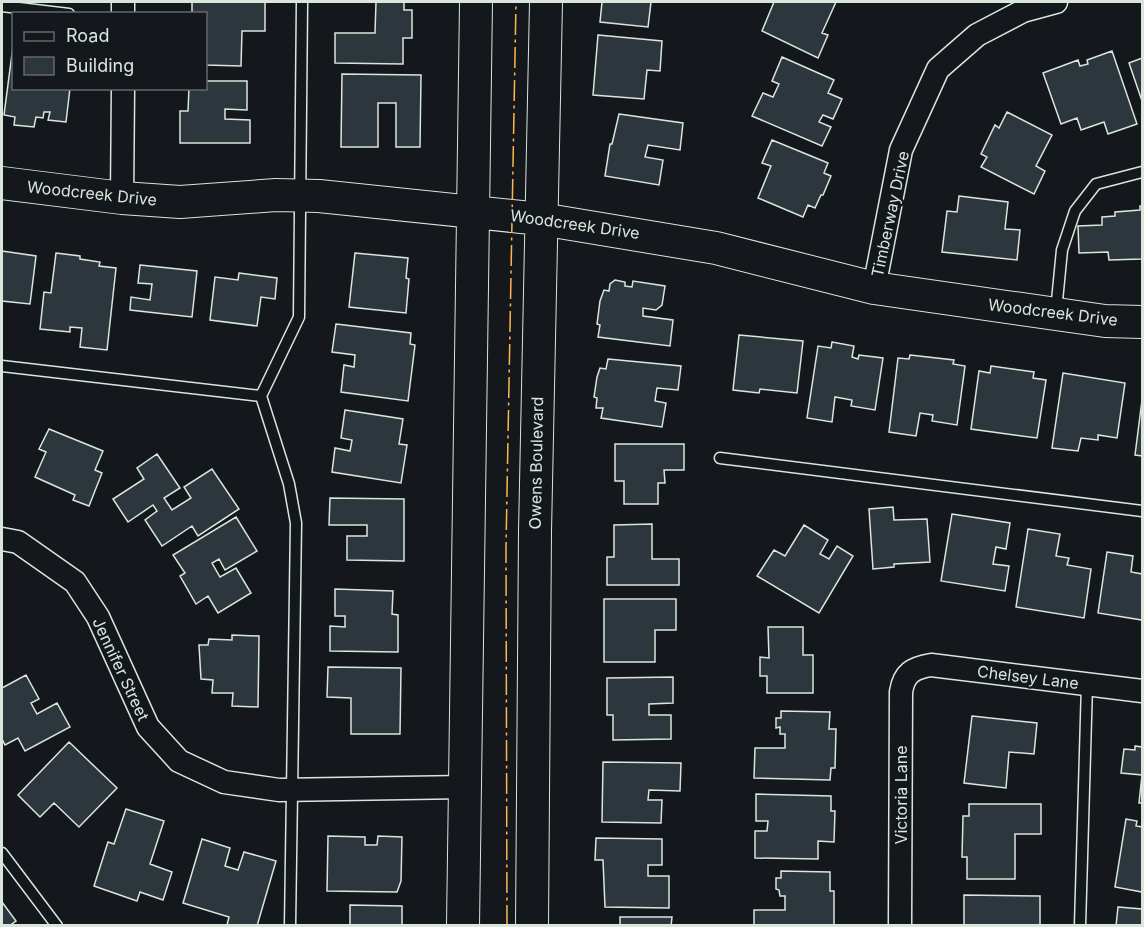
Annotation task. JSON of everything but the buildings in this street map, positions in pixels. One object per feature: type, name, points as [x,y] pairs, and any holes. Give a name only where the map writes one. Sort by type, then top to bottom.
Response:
[{"type":"street","points":[[462,926],[471,210],[476,2]]},
{"type":"street","name":"Owens Boulevard","points":[[532,926],[546,2]]},
{"type":"street","name":"Timberway Drive","points":[[874,288],[902,150],[938,69],[977,35],[1023,11],[1056,2]]},
{"type":"street","points":[[122,198],[123,90]]},
{"type":"street","name":"Woodcreek Drive","points":[[2,183],[122,198],[180,202],[276,195],[471,210],[541,219],[716,248],[874,288],[1105,321],[1143,322]]},
{"type":"street","name":"Jennifer Street","points":[[2,539],[18,542],[75,582],[98,617],[148,727],[179,761],[225,782],[293,789],[465,787]]},
{"type":"street","name":"Chelsey Lane","points":[[913,668],[931,665],[1143,691]]},
{"type":"street","name":"Victoria Lane","points":[[900,926],[901,692],[903,679],[913,668]]},
{"type":"lane","points":[[290,926],[296,523],[290,484],[261,396],[299,317],[302,2]]},
{"type":"lane","points":[[2,6],[52,12]]},
{"type":"lane","points":[[1056,314],[1062,250],[1075,211],[1096,184],[1143,172]]},
{"type":"lane","points":[[2,366],[261,396]]},
{"type":"lane","points":[[720,458],[1143,511]]},
{"type":"lane","points":[[1080,926],[1087,684]]},
{"type":"lane","points":[[2,854],[57,926]]},
{"type":"power","points":[[507,926],[506,547],[516,2]]}]
